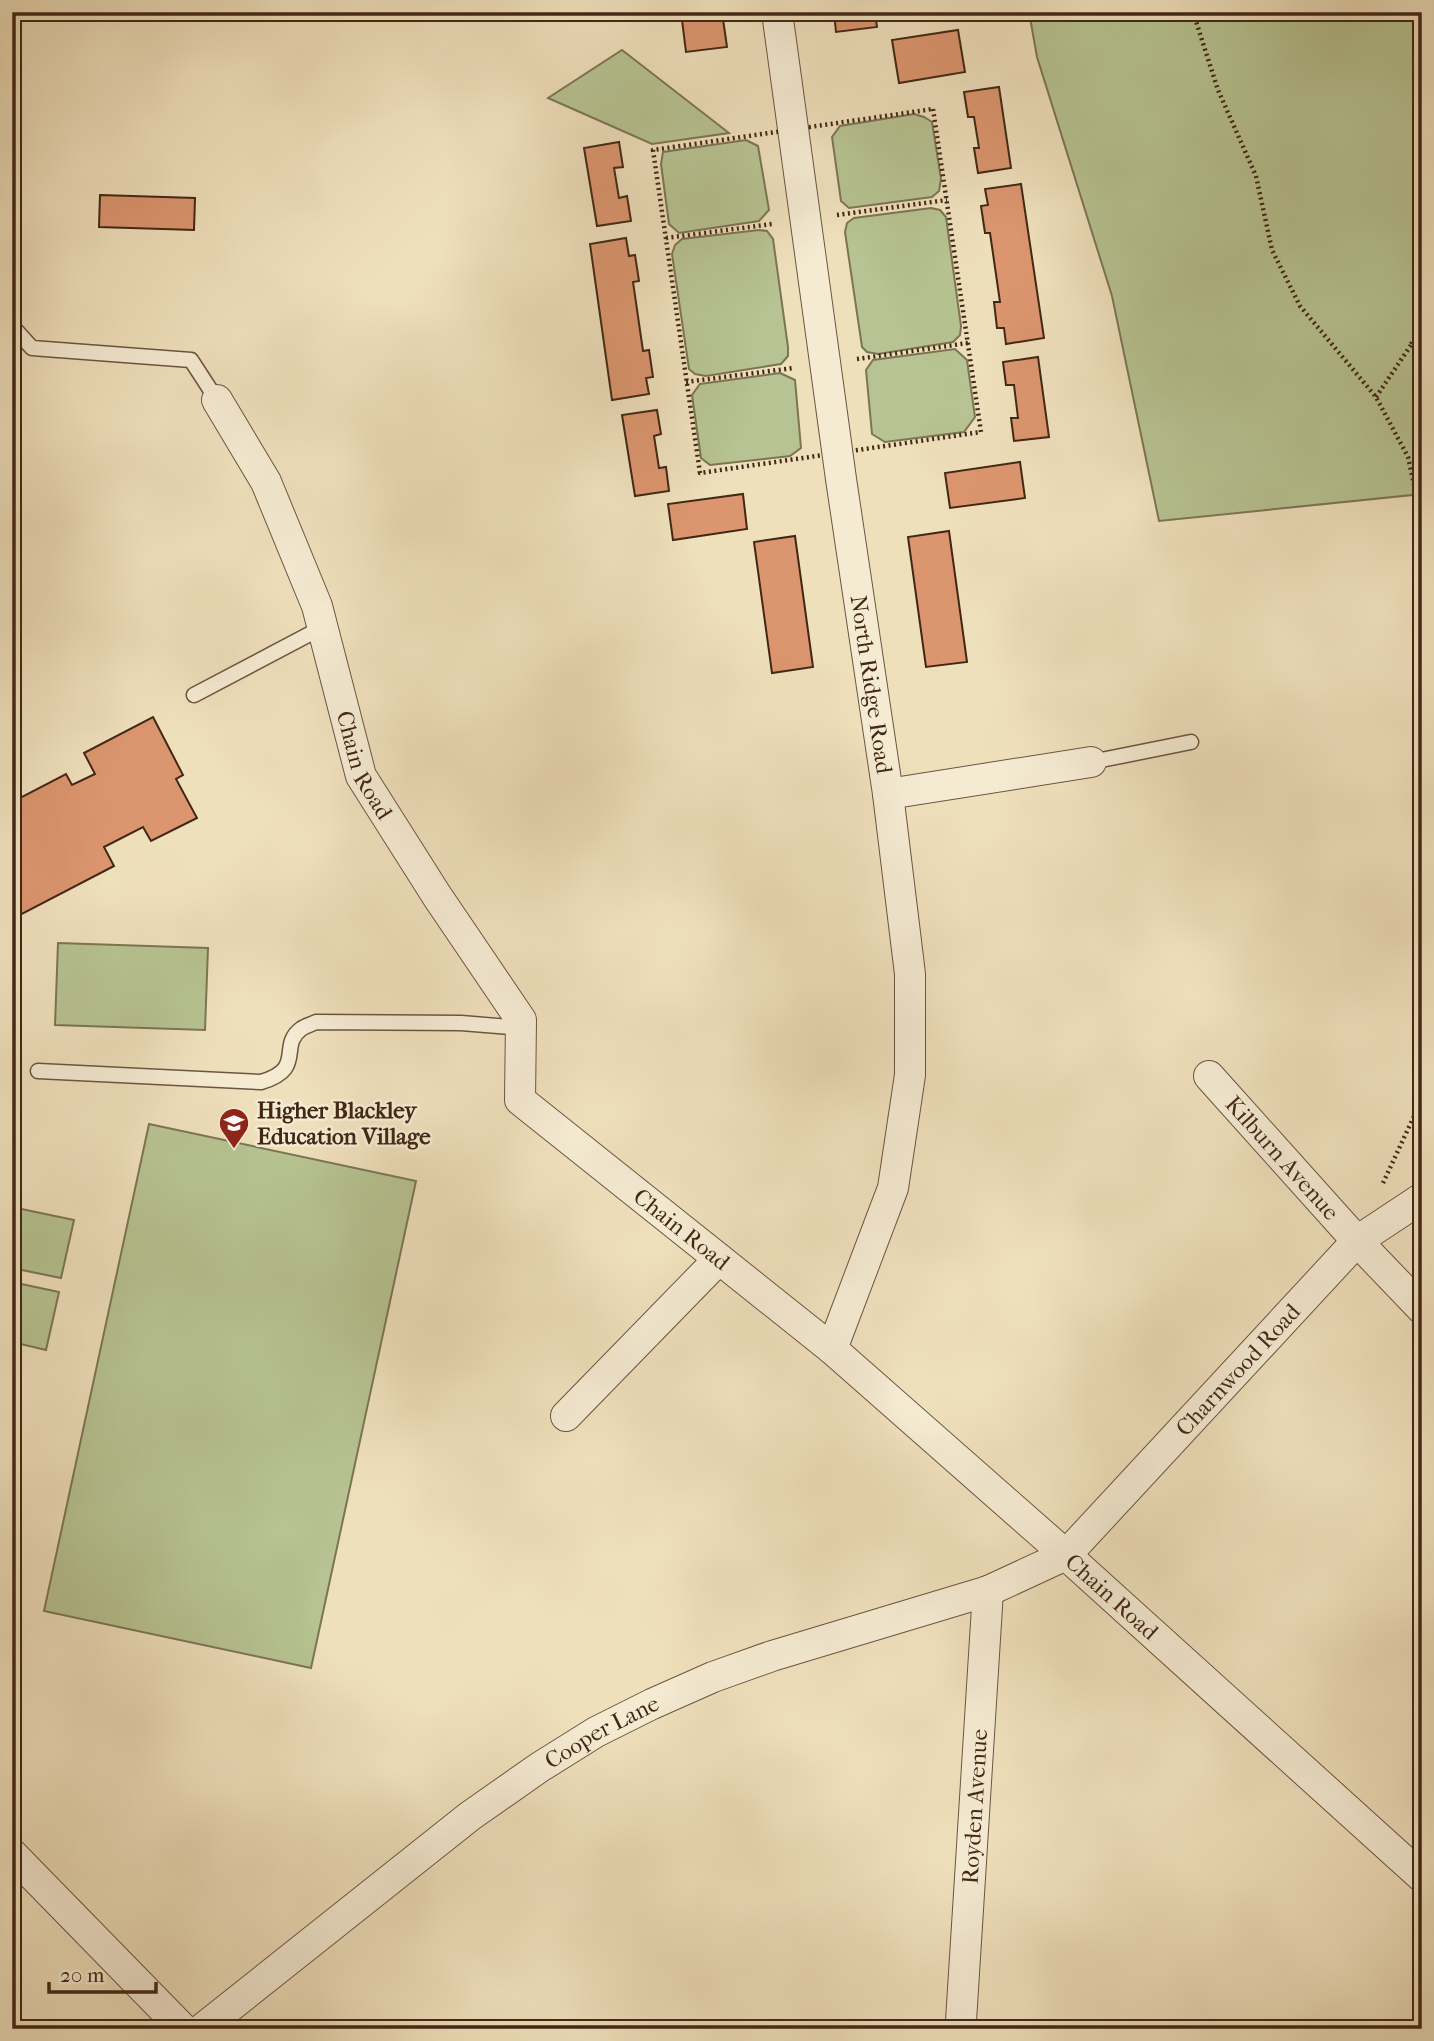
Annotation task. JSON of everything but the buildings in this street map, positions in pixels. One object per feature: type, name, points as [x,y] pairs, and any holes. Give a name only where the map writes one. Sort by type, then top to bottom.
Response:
[{"type":"street","name":"North Ridge Road","points":[[778,12],[841,479],[888,794],[910,974],[910,1075],[893,1188],[832,1349]]},
{"type":"street","name":"Chain Road","points":[[217,400],[266,482],[317,606],[361,776],[437,897],[521,1020],[520,1100],[832,1349],[1066,1555],[1422,1877]]},
{"type":"street","points":[[888,794],[1091,762]]},
{"type":"street","name":"Kilburn Avenue","points":[[1209,1076],[1422,1309]]},
{"type":"street","name":"Charnwood Road","points":[[1066,1555],[1357,1241],[1422,1198]]},
{"type":"street","points":[[566,1416],[719,1259]]},
{"type":"street","name":"Cooper Lane","points":[[202,2029],[470,1816],[596,1732],[713,1677],[785,1652],[988,1591],[1066,1555]]},
{"type":"street","name":"Royden Avenue","points":[[961,2021],[988,1591]]},
{"type":"street","points":[[12,1854],[183,2029]]},
{"type":"lane","points":[[12,326],[32,348],[191,360],[217,400]]},
{"type":"lane","points":[[194,695],[323,627]]},
{"type":"lane","points":[[1091,762],[1191,742]]},
{"type":"lane","points":[[38,1071],[261,1082],[280,1075],[289,1063],[295,1036],[301,1029],[316,1022],[461,1023],[521,1028]]},
{"type":"path","points":[[1193,12],[1218,90],[1256,176],[1272,250],[1300,306],[1376,397],[1408,457],[1422,521]]},
{"type":"path","points":[[1376,397],[1422,324]]},
{"type":"path","points":[[1411,345],[1422,341]]},
{"type":"path","points":[[1378,1194],[1422,1099]]},
{"type":"green space","points":[[1029,12],[1422,12],[1422,494],[1159,521],[1112,296],[1037,57]]},
{"type":"green space","points":[[622,50],[729,133],[652,144],[548,98]]},
{"type":"green space","points":[[914,114],[932,122],[941,179],[939,191],[932,197],[849,208],[841,201],[832,137],[840,126]]},
{"type":"green space","points":[[746,140],[758,146],[769,210],[759,221],[679,233],[669,224],[661,164],[663,152]]},
{"type":"green space","points":[[931,208],[940,210],[946,217],[960,335],[953,342],[878,354],[867,352],[862,347],[845,232],[847,223],[854,218]]},
{"type":"green space","points":[[767,231],[773,239],[788,356],[781,364],[706,376],[695,374],[689,369],[672,254],[675,245],[682,239]]},
{"type":"green space","points":[[955,349],[967,360],[975,417],[964,432],[885,442],[872,434],[866,370],[873,360]]},
{"type":"green space","points":[[780,373],[795,380],[801,448],[790,456],[710,465],[701,458],[692,395],[700,384]]},
{"type":"green space","points":[[58,943],[208,948],[205,1030],[55,1025]]},
{"type":"green space","points":[[149,1124],[416,1181],[311,1668],[44,1611]]},
{"type":"green space","points":[[12,1207],[74,1220],[61,1278],[12,1268]]},
{"type":"green space","points":[[12,1282],[59,1292],[46,1350],[12,1342]]},
{"type":"place","name":"Higher Blackley Education Village","points":[[234,1150]]}]
